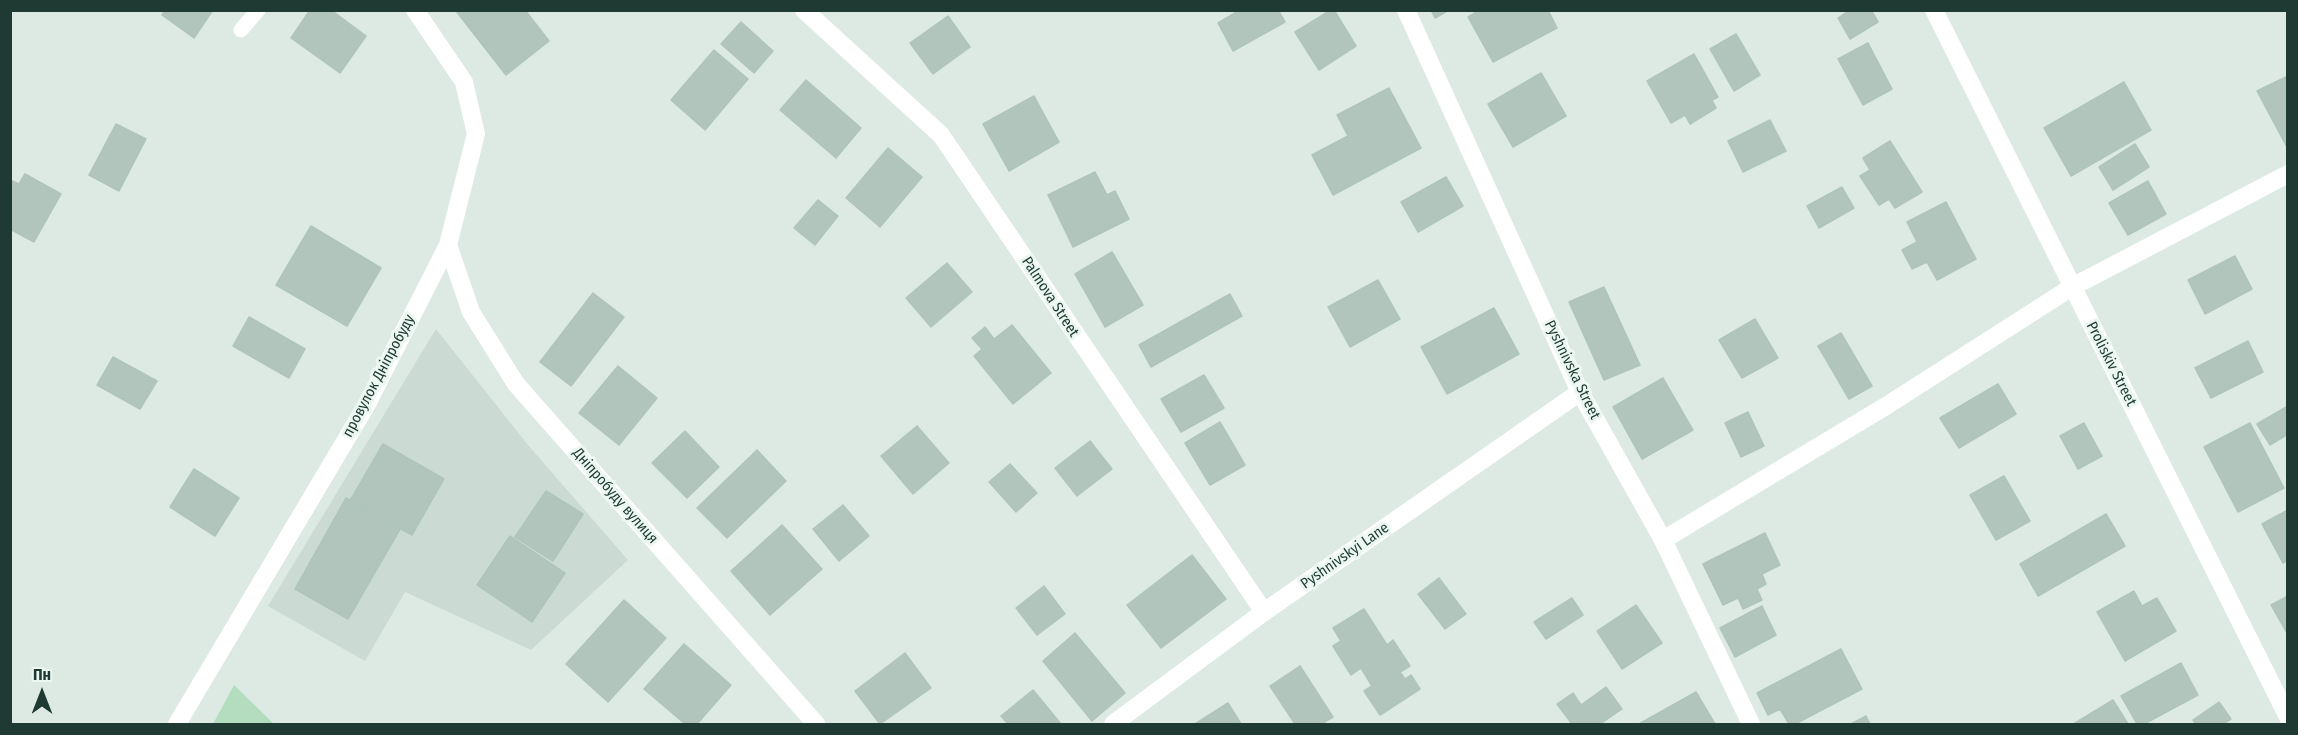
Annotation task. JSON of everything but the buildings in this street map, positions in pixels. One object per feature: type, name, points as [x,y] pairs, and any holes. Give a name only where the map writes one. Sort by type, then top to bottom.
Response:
[{"type":"street","name":"провулок Дніпробуду","points":[[177,724],[366,406],[448,245],[476,134],[464,82],[415,10]]},
{"type":"street","name":"Palmova Street","points":[[804,10],[941,135],[1264,612]]},
{"type":"street","name":"Pyshnivska Street","points":[[1406,10],[1580,392],[1663,540],[1750,724]]},
{"type":"street","name":"Proliskiv Street","points":[[1934,10],[2288,717]]},
{"type":"street","points":[[1663,540],[1895,400],[2072,286],[2288,174]]},
{"type":"street","name":"Дніпробуду вулиця","points":[[448,245],[471,312],[516,384],[816,724]]},
{"type":"street","name":"Pyshnivskyi Lane","points":[[1113,724],[1264,612],[1580,392]]},
{"type":"lane","points":[[241,30],[258,10]]},
{"type":"shaded area","points":[[436,329],[528,445],[628,560],[531,650],[405,592],[365,661],[268,606]]},
{"type":"green space","points":[[234,685],[274,724],[213,724]]}]
